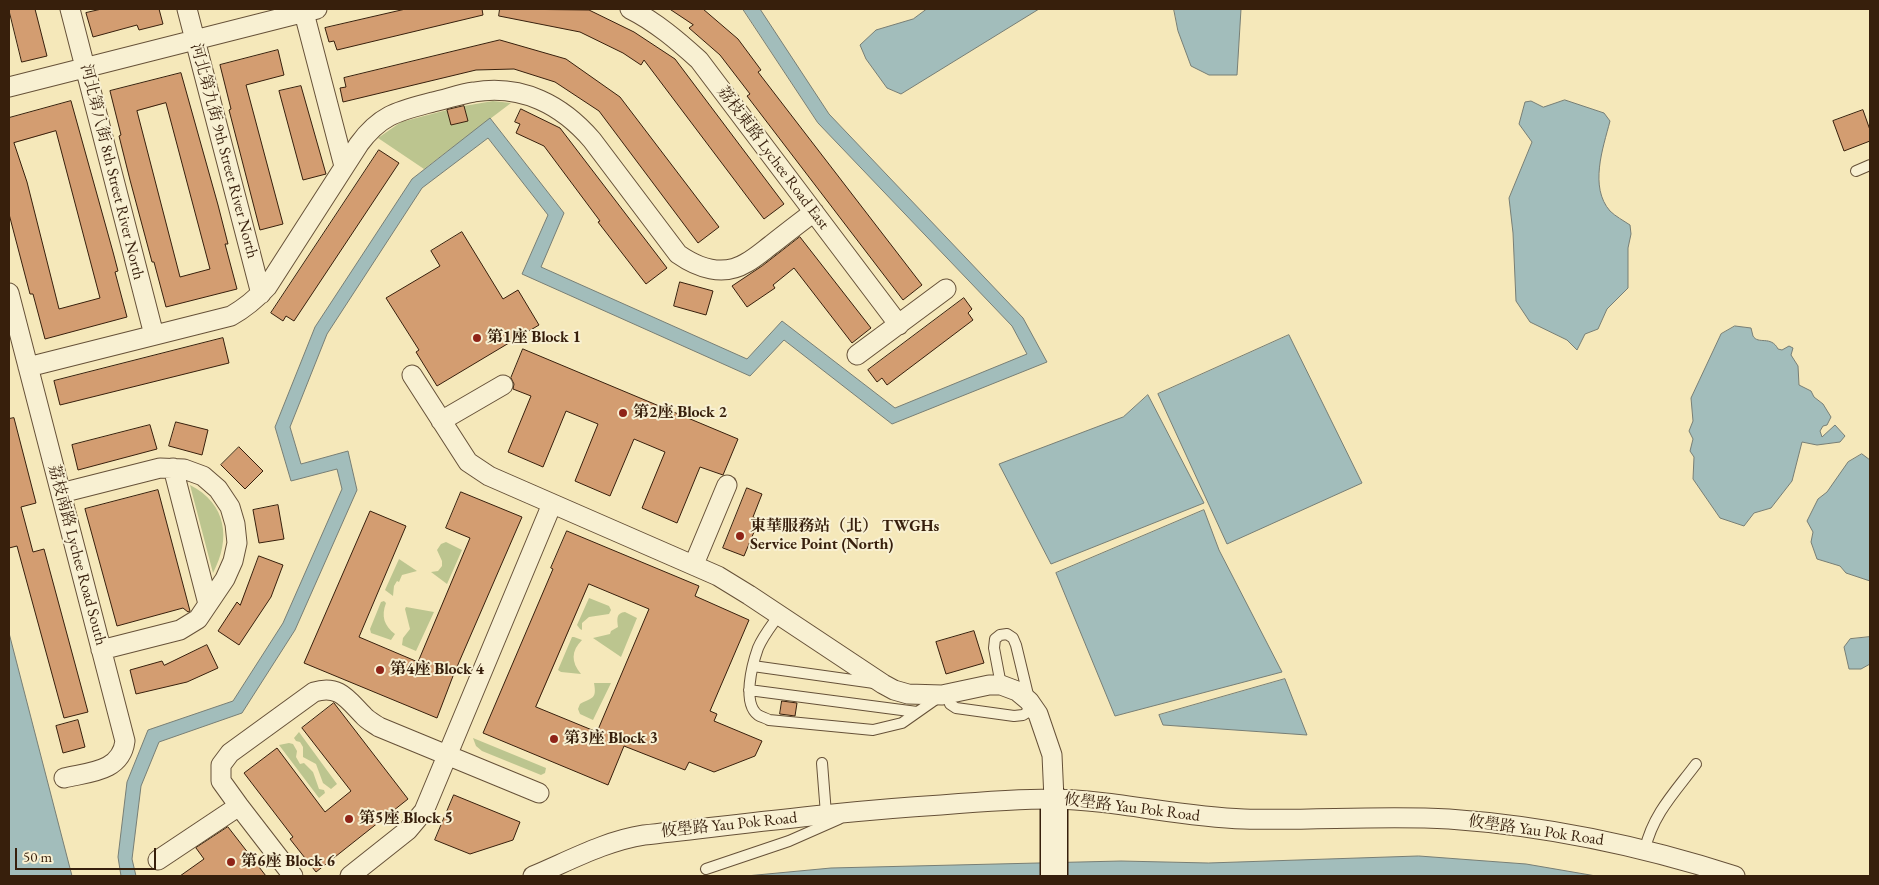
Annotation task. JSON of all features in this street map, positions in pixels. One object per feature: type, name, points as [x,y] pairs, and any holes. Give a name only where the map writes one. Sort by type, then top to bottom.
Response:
[{"type":"street","name":"河北第八街 8th Street River North","points":[[70,9],[154,335]]},
{"type":"street","name":"河北第九街 9th Street River North","points":[[187,9],[261,294]]},
{"type":"street","name":"荔枝東路 Lychee Road East","points":[[630,9],[657,25],[699,60],[899,325]]},
{"type":"street","points":[[9,87],[308,10],[344,166]]},
{"type":"street","points":[[28,367],[231,316],[252,303],[261,294],[367,133],[386,117],[397,111],[474,92],[512,91],[549,103],[565,113],[580,126],[678,254],[703,268],[732,269],[745,264],[814,212]]},
{"type":"street","points":[[858,355],[946,289]]},
{"type":"street","name":"荔枝南路 Lychee Road South","points":[[9,293],[125,741],[124,749],[116,762],[110,767],[64,778]]},
{"type":"street","points":[[412,375],[468,462],[489,476],[694,564],[749,595],[882,684],[908,694],[945,694],[989,685],[1002,686],[1017,692],[1032,704],[1052,755],[1054,876]]},
{"type":"street","points":[[441,421],[503,384]]},
{"type":"street","points":[[61,493],[160,468],[184,469],[203,476],[218,489],[230,507],[236,524],[237,543],[233,562],[225,579],[198,619],[180,630],[101,650]]},
{"type":"street","points":[[172,468],[208,604]]},
{"type":"street","points":[[694,564],[727,485]]},
{"type":"street","points":[[350,876],[408,830],[424,812],[552,504]]},
{"type":"street","points":[[293,876],[221,781],[221,765],[230,753],[314,692],[323,689],[332,690],[347,697],[363,716],[378,727],[539,794]]},
{"type":"street","name":"攸壆路 Yau Pok Road","points":[[533,876],[627,837],[826,814],[1012,800],[1054,799],[1092,801],[1183,814],[1234,818],[1449,819],[1516,826],[1645,849],[1735,876]]},
{"type":"street","points":[[158,860],[239,806]]},
{"type":"lane","points":[[1856,171],[1870,166]]},
{"type":"lane","points":[[779,615],[758,648],[749,690],[750,704],[758,715],[769,720],[873,730],[902,723],[945,694],[953,706],[962,709],[1014,716],[1023,715],[1032,704],[1016,645],[1013,638],[1007,634],[1000,635],[995,639],[994,648],[1002,686]]},
{"type":"lane","points":[[753,666],[882,684]]},
{"type":"lane","points":[[749,690],[917,712]]},
{"type":"lane","points":[[822,763],[826,814]]},
{"type":"lane","points":[[1645,849],[1650,829],[1658,813],[1696,764]]},
{"type":"lane","points":[[706,869],[789,841],[856,812]]},
{"type":"green space","points":[[493,101],[511,103],[424,169],[378,138],[401,122],[447,110],[451,125],[468,121],[464,106]]},
{"type":"green space","points":[[190,485],[212,502],[222,523],[222,548],[213,573]]},
{"type":"green space","points":[[446,542],[462,550],[447,584],[431,572],[438,571],[442,566],[437,550],[441,544]]},
{"type":"green space","points":[[399,559],[417,571],[402,575],[399,582],[397,581],[394,586],[393,596],[385,590]]},
{"type":"green space","points":[[589,598],[609,606],[611,610],[609,614],[589,617],[582,623],[582,630],[577,625]]},
{"type":"green space","points":[[384,601],[386,603],[384,620],[388,628],[395,634],[391,640],[371,633],[370,629],[381,602]]},
{"type":"green space","points":[[406,607],[434,612],[416,651],[402,645],[403,638],[410,629]]},
{"type":"green space","points":[[625,612],[637,618],[621,657],[593,638],[610,634],[611,631],[618,627],[617,619],[619,615]]},
{"type":"green space","points":[[572,637],[582,640],[574,652],[575,665],[581,674],[558,670]]},
{"type":"green space","points":[[594,683],[611,683],[593,720],[580,714],[578,709],[580,704],[593,697],[595,692]]},
{"type":"green space","points":[[299,732],[337,784],[331,789],[323,783],[316,764],[303,757],[303,747],[294,738]]},
{"type":"green space","points":[[473,738],[546,768],[545,773],[541,775],[482,751],[476,746]]},
{"type":"green space","points":[[293,744],[297,751],[296,757],[300,764],[304,763],[313,772],[319,789],[324,790],[325,793],[319,798],[279,745]]},
{"type":"water","points":[[743,9],[760,9],[829,114],[1023,318],[1047,362],[892,424],[784,340],[750,376],[522,274],[548,215],[488,138],[422,188],[327,334],[290,427],[301,464],[348,451],[357,490],[295,630],[242,713],[159,742],[141,786],[132,859],[136,876],[121,876],[118,857],[127,782],[148,730],[233,701],[283,623],[342,489],[337,469],[291,481],[275,427],[315,327],[412,179],[490,118],[564,213],[541,267],[747,359],[782,321],[895,408],[1027,354],[1012,326],[818,123]]},
{"type":"water","points":[[927,9],[1039,9],[901,94],[887,88],[866,59],[860,45],[876,30],[913,19]]},
{"type":"water","points":[[1174,9],[1241,9],[1237,75],[1209,75],[1191,66],[1178,31]]},
{"type":"water","points":[[1565,100],[1604,113],[1610,121],[1601,155],[1600,191],[1610,211],[1630,225],[1631,234],[1628,248],[1628,288],[1607,309],[1598,329],[1585,334],[1577,350],[1567,340],[1530,322],[1516,301],[1513,233],[1509,198],[1532,142],[1519,124],[1525,102],[1531,101],[1543,107]]},
{"type":"water","points":[[1735,326],[1751,328],[1755,339],[1772,342],[1778,349],[1782,350],[1789,346],[1793,348],[1791,355],[1798,366],[1799,385],[1811,391],[1814,397],[1823,404],[1831,417],[1827,425],[1823,426],[1820,431],[1822,437],[1835,425],[1845,436],[1840,442],[1817,445],[1802,442],[1792,481],[1771,508],[1754,513],[1744,526],[1720,518],[1693,479],[1694,457],[1690,451],[1693,439],[1689,431],[1693,421],[1691,398],[1721,334]]},
{"type":"water","points":[[1289,335],[1362,483],[1227,544],[1158,394]]},
{"type":"water","points":[[1148,395],[1204,503],[1051,564],[999,464],[1123,417]]},
{"type":"water","points":[[1862,454],[1870,460],[1870,581],[1846,573],[1840,566],[1817,559],[1811,542],[1813,532],[1807,521],[1818,499],[1827,492],[1848,462]]},
{"type":"water","points":[[1204,510],[1219,550],[1282,672],[1115,716],[1056,573]]},
{"type":"water","points":[[9,633],[72,876],[9,876]]},
{"type":"water","points":[[1870,637],[1870,664],[1861,669],[1849,669],[1844,647],[1850,639]]},
{"type":"water","points":[[1285,679],[1307,735],[1163,725],[1159,715]]},
{"type":"water","points":[[1419,856],[1526,864],[1596,876],[746,876],[831,868],[1121,861],[1208,863]]},
{"type":"building","points":[[9,9],[35,9],[47,56],[22,62]]},
{"type":"building","points":[[102,9],[159,9],[163,24],[139,30],[137,25],[93,37],[86,13]]},
{"type":"building","points":[[406,9],[482,9],[483,15],[337,50],[334,41],[329,42],[325,28]]},
{"type":"building","points":[[500,9],[589,10],[634,32],[675,59],[784,204],[764,219],[644,60],[641,65],[623,53],[580,32],[499,16]]},
{"type":"building","points":[[670,9],[703,9],[738,39],[761,70],[758,72],[922,285],[903,300],[747,96],[750,94],[720,55],[689,28],[693,25]]},
{"type":"building","points":[[500,40],[566,59],[620,97],[719,227],[698,243],[599,111],[555,82],[514,69],[476,70],[343,102],[340,88],[346,87],[344,78]]},
{"type":"building","points":[[278,50],[284,75],[246,85],[283,224],[260,230],[229,110],[231,109],[220,65]]},
{"type":"building","points":[[181,73],[218,205],[228,244],[225,244],[237,289],[166,307],[130,180],[110,91]],"holes":[[[166,103],[210,269],[180,277],[137,111]]]},
{"type":"building","points":[[301,86],[326,174],[303,180],[279,91]]},
{"type":"building","points":[[71,101],[118,271],[115,272],[127,317],[45,339],[33,294],[30,294],[9,214],[9,118]],"holes":[[[56,131],[100,298],[59,309],[27,182],[14,143]]]},
{"type":"building","points":[[464,106],[468,121],[451,125],[447,110]]},
{"type":"building","points":[[521,109],[560,128],[667,268],[646,284],[598,222],[600,221],[544,146],[516,133],[520,124],[515,122]]},
{"type":"building","points":[[1863,110],[1870,130],[1870,141],[1844,151],[1833,121]]},
{"type":"building","points":[[379,150],[399,163],[294,321],[286,316],[283,321],[271,313]]},
{"type":"building","points":[[462,232],[503,299],[518,290],[539,325],[437,386],[416,352],[419,350],[386,298],[440,266],[431,251]]},
{"type":"building","points":[[800,237],[871,328],[852,343],[794,268],[773,285],[775,288],[747,307],[732,286]]},
{"type":"building","points":[[680,282],[713,291],[706,315],[674,306]]},
{"type":"building","points":[[964,298],[972,309],[968,313],[973,320],[887,385],[882,378],[877,382],[868,370]]},
{"type":"building","points":[[223,338],[229,363],[60,405],[54,381]]},
{"type":"building","points":[[523,349],[738,439],[723,475],[700,467],[677,523],[642,508],[665,452],[634,439],[610,496],[575,481],[598,424],[566,411],[543,467],[508,452],[531,396],[513,389],[514,384],[511,378]]},
{"type":"building","points":[[14,418],[36,503],[21,507],[33,552],[44,549],[88,712],[64,718],[17,546],[9,548],[9,419]]},
{"type":"building","points":[[176,422],[208,430],[202,455],[169,446]]},
{"type":"building","points":[[150,425],[157,449],[78,470],[72,445]]},
{"type":"building","points":[[239,447],[263,471],[245,489],[221,465]]},
{"type":"building","points":[[747,488],[762,494],[753,517],[759,520],[744,556],[723,548]]},
{"type":"building","points":[[158,490],[190,611],[188,612],[183,608],[117,626],[85,509]]},
{"type":"building","points":[[461,492],[522,517],[453,676],[437,718],[304,663],[370,511],[406,526],[359,637],[418,662],[470,538],[446,528]]},
{"type":"building","points":[[278,505],[284,539],[259,543],[253,510]]},
{"type":"building","points":[[567,531],[699,586],[695,596],[749,620],[710,711],[717,714],[714,721],[762,741],[755,756],[714,772],[689,762],[685,770],[624,746],[608,785],[483,733],[553,569],[551,568]],"holes":[[[589,584],[649,609],[597,732],[536,707]]]},
{"type":"building","points":[[259,556],[283,565],[271,597],[239,645],[218,631],[237,602],[240,605]]},
{"type":"building","points":[[974,631],[984,663],[946,674],[936,642]]},
{"type":"building","points":[[207,645],[218,668],[187,682],[136,694],[130,670],[162,661],[164,665]]},
{"type":"building","points":[[782,701],[797,703],[795,716],[780,714]]},
{"type":"building","points":[[334,703],[408,799],[316,872],[290,839],[293,837],[244,773],[277,748],[325,812],[351,791],[302,728]]},
{"type":"building","points":[[78,720],[85,747],[63,753],[56,726]]},
{"type":"building","points":[[454,795],[520,822],[513,840],[470,854],[435,840]]},
{"type":"building","name":"第6座 Block 6","points":[[228,827],[266,876],[180,876],[204,859],[196,848]]},
{"type":"place","name":"第1座 Block 1","points":[[477,338]]},
{"type":"place","name":"第2座 Block 2","points":[[623,413]]},
{"type":"place","name":"東華服務站（北） TWGHs Service Point (North)","points":[[740,536]]},
{"type":"place","name":"第4座 Block 4","points":[[380,670]]},
{"type":"place","name":"第3座 Block 3","points":[[554,739]]},
{"type":"place","name":"第5座 Block 5","points":[[349,819]]},
{"type":"place","name":"第6座 Block 6","points":[[231,862]]}]
